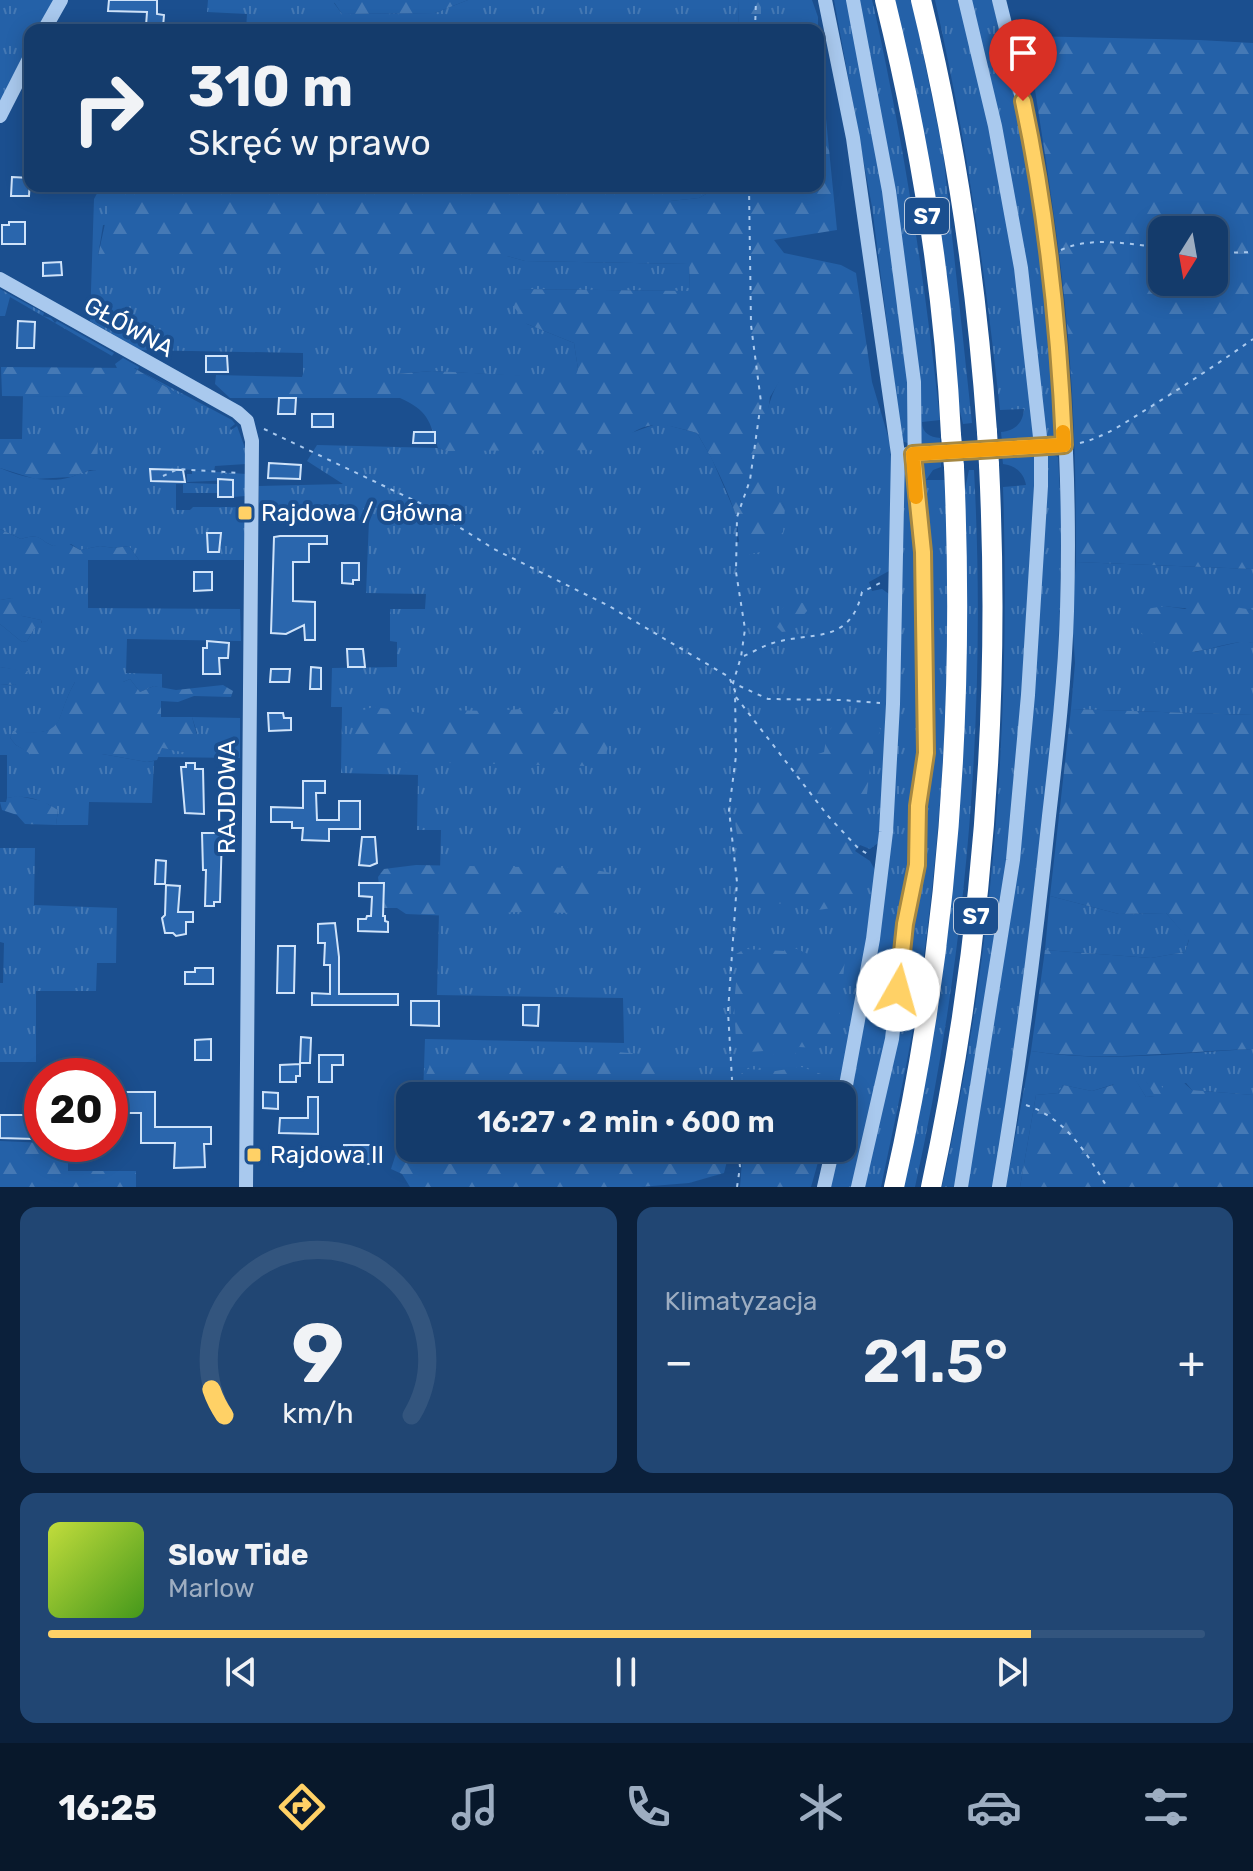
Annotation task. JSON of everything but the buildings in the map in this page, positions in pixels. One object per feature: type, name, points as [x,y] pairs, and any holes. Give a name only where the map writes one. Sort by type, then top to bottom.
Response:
[{"type":"highway","name":"S7","points":[[885,0],[930,233],[954,467],[958,636],[949,824],[940,914],[926,1023],[894,1187]]},
{"type":"highway","name":"S7","points":[[921,0],[942,93],[963,216],[981,354],[989,465],[993,631],[986,808],[969,977],[931,1187]]},
{"type":"street","points":[[47,24],[61,0]]},
{"type":"street","points":[[825,0],[853,138],[923,546],[926,753],[918,806],[917,865],[905,924],[892,1039],[858,1187]]},
{"type":"street","points":[[847,1082],[873,939],[883,858],[897,580],[914,382],[889,191],[853,0]]},
{"type":"street","points":[[961,1187],[1016,833],[1033,620],[1041,446],[1021,268],[1000,152],[965,0]]},
{"type":"street","points":[[999,0],[1027,123],[1048,258],[1061,372],[1068,531],[1062,694],[1042,884],[1014,1101],[999,1187]]},
{"type":"street","points":[[0,116],[24,69]]},
{"type":"street","name":"GŁÓWNA","points":[[0,279],[237,412],[251,429]]},
{"type":"street","name":"RAJDOWA","points":[[246,1187],[251,429]]},
{"type":"street","points":[[906,454],[1064,445]]},
{"type":"street","points":[[824,1187],[830,1162]]},
{"type":"path","points":[[755,24],[756,0]]},
{"type":"path","points":[[732,1082],[728,1012],[737,882],[729,810],[735,768],[733,683],[745,629],[736,572],[737,517],[750,480],[761,402],[751,325],[749,192]]},
{"type":"path","points":[[1048,258],[1079,244],[1148,246]]},
{"type":"path","points":[[1228,253],[1253,252]]},
{"type":"path","points":[[1064,445],[1095,439],[1113,430],[1253,339]]},
{"type":"path","points":[[251,429],[268,430],[424,505],[504,555],[609,606],[723,671],[733,683],[768,699],[893,704]]},
{"type":"path","points":[[163,476],[175,469],[252,473]]},
{"type":"path","points":[[186,474],[190,469]]},
{"type":"path","points":[[741,657],[773,643],[828,635],[849,621],[858,607],[862,592],[879,583],[897,580]]},
{"type":"path","points":[[735,696],[828,816],[859,849],[870,856],[883,858]]},
{"type":"path","points":[[1014,1101],[1044,1111],[1084,1148],[1107,1187]]},
{"type":"path","points":[[737,1187],[738,1162]]},
{"type":"green space","points":[[0,0],[55,0],[42,24],[24,24],[24,58],[0,104]]},
{"type":"green space","points":[[208,0],[340,0],[334,3],[342,14],[435,13],[468,0],[738,0],[739,24],[246,24],[247,14],[207,12]]},
{"type":"green space","points":[[468,0],[435,13],[342,14],[334,2]]},
{"type":"green space","points":[[738,0],[761,0],[761,24],[739,24]]},
{"type":"green space","points":[[761,0],[812,0],[818,17],[818,24],[761,24]]},
{"type":"green space","points":[[834,0],[872,0],[874,8],[904,161],[940,420],[922,422],[922,426],[927,434],[940,438],[940,445],[918,447],[902,441],[872,207]]},
{"type":"green space","points":[[892,0],[912,0],[943,152],[972,423],[963,424],[957,399]]},
{"type":"green space","points":[[935,0],[992,0],[1017,107],[1044,270],[1057,434],[1051,439],[1002,442],[1001,432],[1017,425],[1024,409],[1000,410],[974,204]]},
{"type":"green space","points":[[1027,36],[1253,43],[1253,569],[1076,562],[1071,376],[1056,231]]},
{"type":"green space","points":[[824,99],[837,230],[774,240],[784,253],[841,265],[856,273],[872,382],[779,382],[770,397],[764,443],[766,470],[785,508],[783,532],[765,551],[746,555],[731,503],[697,433],[652,425],[633,432],[612,450],[447,451],[438,448],[430,423],[422,412],[400,398],[230,398],[215,384],[216,375],[302,377],[303,374],[432,371],[575,378],[578,369],[574,343],[527,324],[514,307],[516,289],[690,291],[689,264],[525,261],[507,256],[98,256],[109,205],[129,198],[670,201],[699,198],[710,192],[824,192]]},
{"type":"green space","points":[[98,192],[710,192],[699,198],[670,201],[103,225],[98,256],[507,256],[525,261],[689,264],[690,291],[516,289],[527,324],[574,343],[578,369],[576,379],[432,371],[303,374],[303,353],[140,350],[90,321],[94,199]]},
{"type":"green space","points":[[0,289],[44,313],[43,316],[55,323],[57,321],[114,353],[112,356],[10,297],[5,316],[0,316]]},
{"type":"green space","points":[[123,358],[139,367],[138,370],[117,368],[115,364]]},
{"type":"green space","points":[[1,367],[134,368],[185,398],[2,396]]},
{"type":"green space","points":[[141,371],[232,420],[235,424],[231,430],[237,426],[245,448],[246,464],[215,466],[214,471],[176,469],[160,476],[160,482],[218,484],[218,493],[183,493],[183,484],[176,484],[176,510],[246,507],[243,509],[243,519],[246,520],[246,560],[139,560],[129,546],[80,550],[71,544],[53,546],[36,537],[21,539],[0,529],[0,468],[44,480],[96,471],[98,439],[22,439],[23,396],[183,397]]},
{"type":"green space","points":[[779,381],[872,382],[890,443],[893,490],[889,571],[869,582],[872,591],[882,589],[889,594],[884,773],[878,843],[870,849],[860,845],[855,851],[870,861],[875,870],[863,967],[842,1082],[423,1082],[425,1039],[624,1043],[623,998],[437,995],[441,830],[417,830],[418,775],[341,773],[342,707],[331,707],[332,668],[397,667],[397,642],[390,641],[390,609],[425,609],[426,594],[366,593],[369,520],[259,519],[259,486],[343,484],[307,461],[317,445],[438,448],[447,451],[628,434],[659,423],[697,433],[737,517],[737,543],[785,508],[765,468],[764,435]]},
{"type":"green space","points":[[0,439],[98,439],[97,471],[90,470],[71,477],[35,479],[0,468]]},
{"type":"green space","points":[[1050,453],[1058,457],[1061,510],[1055,712],[1017,1038],[993,1187],[942,1187],[974,1013],[995,838],[1004,663],[1003,487],[1026,485],[1018,470],[1003,464],[1002,454]]},
{"type":"green space","points":[[941,458],[941,467],[933,470],[926,480],[945,480],[948,603],[945,726],[930,910],[918,998],[881,1187],[830,1187],[836,1162],[856,1162],[856,1082],[853,1082],[880,926],[896,762],[904,471],[911,460]]},
{"type":"green space","points":[[192,470],[246,474],[245,496],[233,497],[232,480],[187,482],[187,474],[192,474]]},
{"type":"green space","points":[[969,470],[974,470],[978,651],[969,830],[960,920],[933,1098],[915,1187],[902,1187],[931,1033],[963,498]]},
{"type":"green space","points":[[0,529],[21,539],[36,537],[53,546],[66,542],[80,550],[129,546],[139,560],[0,560]]},
{"type":"green space","points":[[0,560],[88,560],[88,608],[240,609],[241,641],[127,639],[126,673],[162,674],[162,688],[154,686],[140,692],[130,679],[123,682],[75,682],[52,729],[13,732],[10,738],[32,754],[102,754],[154,761],[152,803],[89,802],[88,825],[56,825],[58,810],[52,806],[27,797],[7,798],[7,755],[0,755],[0,684],[15,685],[28,672],[0,667],[0,624],[22,642],[27,641],[42,623],[41,620],[22,616],[12,598],[0,600]]},
{"type":"green space","points":[[1076,562],[1253,569],[1253,610],[1165,606],[1195,652],[1244,641],[1253,643],[1253,715],[1071,709],[1075,663],[1072,617]]},
{"type":"green space","points":[[12,598],[19,601],[22,616],[41,620],[42,624],[34,629],[27,641],[22,642],[0,624],[0,600]]},
{"type":"green space","points":[[793,601],[809,604],[807,611],[790,631],[782,632],[777,627],[778,615]]},
{"type":"green space","points":[[1198,601],[1253,610],[1253,643],[1176,651],[1147,638],[1127,612],[1165,606],[1185,609]]},
{"type":"green space","points":[[0,667],[28,671],[26,680],[15,685],[0,684]]},
{"type":"green space","points":[[130,679],[140,692],[154,686],[176,690],[223,685],[233,691],[231,697],[194,696],[178,702],[161,701],[161,717],[192,717],[200,746],[187,752],[162,748],[157,760],[147,762],[102,754],[76,759],[37,758],[10,738],[13,731],[43,732],[51,729],[60,717],[75,682],[123,682]]},
{"type":"green space","points":[[373,707],[422,713],[436,720],[441,710],[493,711],[547,707],[583,723],[602,719],[614,724],[604,762],[589,766],[351,761],[344,757],[355,745],[354,713]]},
{"type":"green space","points":[[1071,709],[1253,715],[1253,1049],[1114,1056],[1031,1051],[1045,950],[1151,958],[1185,952],[1189,940],[1166,913],[1119,914],[1050,896]]},
{"type":"green space","points":[[192,717],[240,718],[240,758],[158,757],[162,748],[185,752],[197,733]]},
{"type":"green space","points":[[838,719],[872,722],[881,730],[870,767],[863,830],[848,845],[857,859],[862,885],[852,899],[839,907],[811,911],[799,904],[787,903],[748,906],[735,816],[742,809],[744,799],[767,798],[773,784],[770,766],[774,762],[788,764],[824,752],[827,734]]},
{"type":"green space","points":[[18,796],[43,801],[58,810],[56,825],[25,824],[17,815],[2,810],[0,802]]},
{"type":"green space","points":[[0,848],[35,848],[34,905],[117,908],[116,963],[97,963],[96,991],[36,991],[36,1058],[24,1058],[24,1062],[0,1062],[0,983],[3,983],[4,943],[0,942]]},
{"type":"green space","points":[[416,865],[585,868],[611,873],[614,879],[594,895],[588,911],[580,913],[518,912],[452,916],[406,914],[397,908],[382,908],[378,877],[384,869]]},
{"type":"green space","points":[[1050,896],[1119,914],[1166,913],[1189,939],[1185,952],[1151,958],[1045,950]]},
{"type":"green space","points":[[788,945],[808,954],[845,959],[839,1018],[843,1036],[816,1048],[799,1047],[795,1051],[796,1058],[790,1061],[764,1051],[749,1052],[741,1048],[736,1040],[734,1004],[736,983],[740,976],[736,954],[745,949],[784,951]]},
{"type":"green space","points":[[1253,1049],[1253,1095],[1192,1090],[1186,1083],[1163,1089],[1146,1081],[1156,1096],[1146,1097],[1134,1078],[1092,1091],[1063,1085],[1058,1093],[1036,1095],[1020,1187],[1006,1187],[1031,1051],[1114,1057]]},
{"type":"green space","points":[[617,1052],[653,1055],[669,1068],[671,1082],[427,1082],[431,1062],[565,1064]]},
{"type":"green space","points":[[802,1067],[821,1074],[828,1082],[737,1082],[738,1076],[748,1069],[775,1071]]},
{"type":"green space","points":[[1118,1074],[1134,1077],[1146,1097],[1155,1096],[1145,1080],[1158,1082],[1163,1088],[1167,1077],[1175,1075],[1192,1090],[1253,1095],[1253,1187],[1020,1187],[1036,1095],[1058,1093],[1063,1085],[1092,1091],[1113,1085]]},
{"type":"green space","points":[[0,1141],[24,1142],[24,1162],[68,1162],[68,1171],[136,1171],[136,1187],[0,1187]]},
{"type":"green space","points":[[396,1153],[396,1162],[727,1162],[724,1173],[689,1183],[640,1187],[410,1187],[402,1174],[391,1169]]},
{"type":"green space","points":[[742,1162],[818,1162],[811,1187],[740,1187]]},
{"type":"slow traffic","points":[[916,497],[913,454],[1064,445],[1063,432]]},
{"type":"place","name":"Rajdowa / Główna","points":[[245,513]]},
{"type":"place","name":"Rajdowa II","points":[[254,1155]]},
{"type":"route","points":[[898,990],[905,924],[917,865],[918,806],[927,727],[923,535],[913,454],[1064,445],[1054,302],[1043,214],[1023,101]]}]
